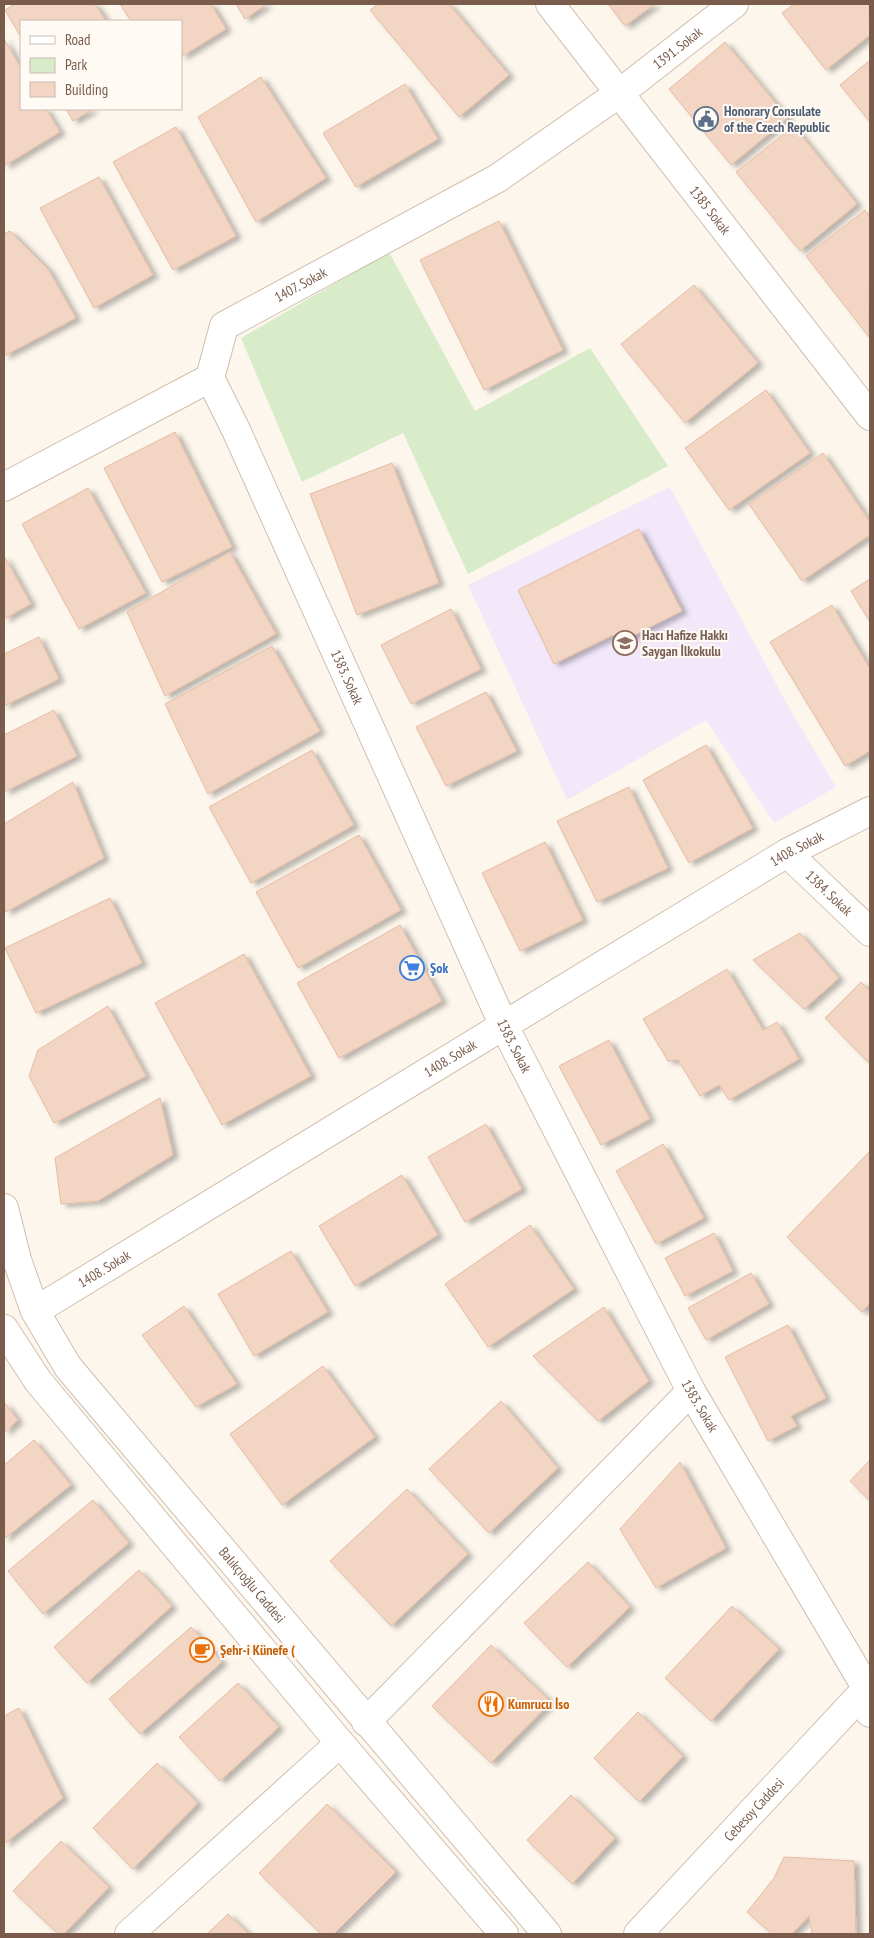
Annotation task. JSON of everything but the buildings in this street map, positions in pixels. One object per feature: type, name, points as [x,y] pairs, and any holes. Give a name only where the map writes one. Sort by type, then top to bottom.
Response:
[{"type":"street","name":"1385 Sokak","points":[[550,4],[621,92],[870,416]]},
{"type":"street","name":"1391. Sokak","points":[[621,92],[734,4]]},
{"type":"street","name":"1407. Sokak","points":[[210,378],[224,326],[498,178],[621,92]]},
{"type":"street","points":[[4,487],[210,378]]},
{"type":"street","name":"1383. Sokak","points":[[210,378],[236,430],[504,1026],[690,1391],[869,1696]]},
{"type":"street","name":"1408. Sokak","points":[[4,1329],[787,853],[870,811]]},
{"type":"street","name":"1384. Sokak","points":[[787,853],[870,932]]},
{"type":"street","name":"Balıkçıoğlu Caddesi","points":[[4,1208],[17,1260],[35,1311],[68,1367],[547,1934]]},
{"type":"street","points":[[4,1329],[38,1381],[340,1743],[504,1934]]},
{"type":"street","points":[[366,1722],[690,1391]]},
{"type":"street","name":"Cebesoy Caddesi","points":[[638,1934],[869,1696]]},
{"type":"street","points":[[129,1934],[340,1743]]},
{"type":"shaded area","name":"Hacı Hafize Hakkı Saygan İlkokulu","points":[[670,487],[786,702],[836,787],[774,823],[706,720],[567,800],[468,585]]},
{"type":"green space","points":[[389,252],[475,411],[590,348],[668,466],[468,574],[403,433],[302,482],[241,338]]},
{"type":"place","name":"Honorary Consulate of the Czech Republic","points":[[706,119]]},
{"type":"place","name":"Hacı Hafize Hakkı Saygan İlkokulu","points":[[625,643]]},
{"type":"place","name":"Şok","points":[[412,968]]},
{"type":"place","name":"Şehr-i Künefe (","points":[[202,1650]]},
{"type":"place","name":"Kumrucu İso","points":[[491,1704]]}]
